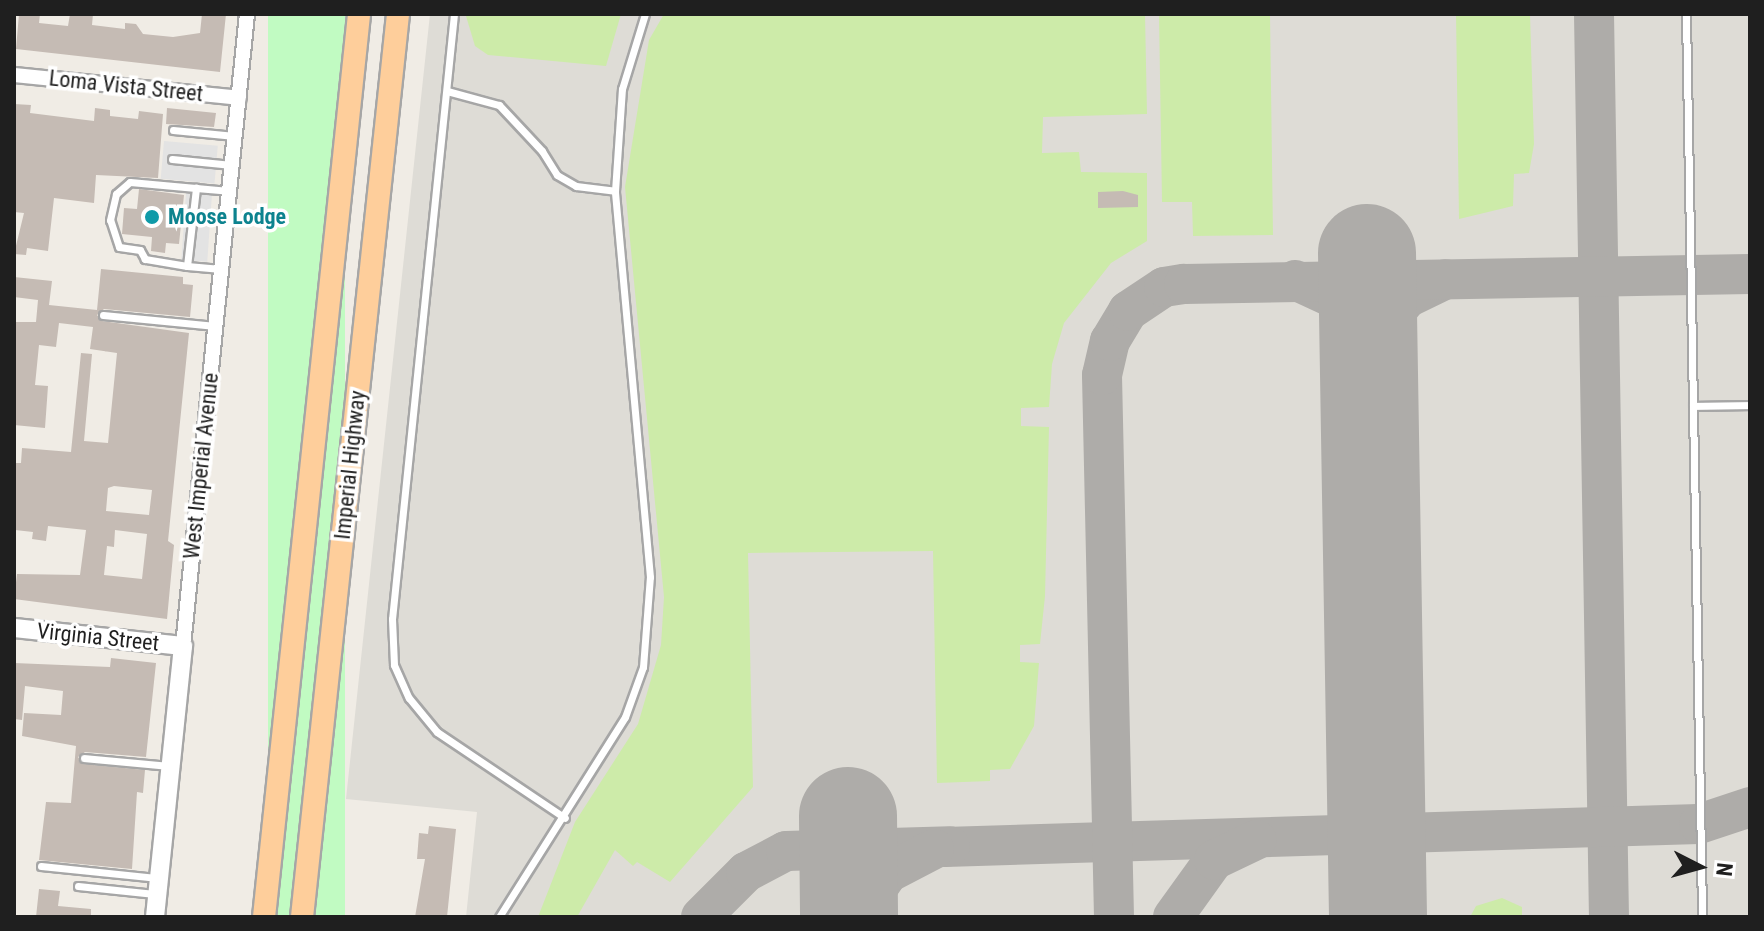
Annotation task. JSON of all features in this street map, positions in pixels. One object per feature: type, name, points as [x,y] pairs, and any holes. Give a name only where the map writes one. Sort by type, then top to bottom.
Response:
[{"type":"main road","name":"Imperial Highway","points":[[264,917],[359,14]]},
{"type":"main road","name":"Imperial Highway","points":[[302,917],[398,14]]},
{"type":"street","name":"West Imperial Avenue","points":[[155,917],[247,14]]},
{"type":"street","name":"Loma Vista Street","points":[[14,75],[239,98]]},
{"type":"street","name":"Virginia Street","points":[[14,628],[183,646]]},
{"type":"lane","points":[[454,14],[392,619],[394,665],[409,698],[437,732],[565,818]]},
{"type":"lane","points":[[499,917],[565,818],[625,717],[643,667],[651,623],[615,191],[622,89],[645,14]]},
{"type":"lane","points":[[1686,14],[1702,917]]},
{"type":"lane","points":[[447,91],[499,105],[542,151],[557,175],[576,186],[615,191]]},
{"type":"lane","points":[[173,130],[235,136]]},
{"type":"lane","points":[[172,159],[232,165]]},
{"type":"lane","points":[[221,269],[145,259],[140,250],[119,247],[110,220],[116,194],[130,182],[229,191]]},
{"type":"lane","points":[[187,266],[196,188]]},
{"type":"lane","points":[[103,315],[215,326]]},
{"type":"lane","points":[[1693,406],[1750,405]]},
{"type":"lane","points":[[84,758],[170,766]]},
{"type":"lane","points":[[41,866],[158,886]]},
{"type":"lane","points":[[78,886],[158,886]]},
{"type":"shaded area","points":[[430,14],[1750,14],[1750,917],[466,917],[477,812],[346,799]]},
{"type":"shaded area","points":[[164,141],[218,146],[214,184],[161,179]]},
{"type":"shaded area","points":[[186,193],[212,195],[207,262],[181,260]]},
{"type":"green space","points":[[268,14],[345,14],[345,917],[268,917]]},
{"type":"green space","points":[[621,14],[606,66],[488,55],[475,46],[466,16]]},
{"type":"green space","points":[[664,14],[1145,14],[1147,114],[1043,117],[1042,153],[1079,152],[1081,172],[1147,173],[1147,241],[1111,263],[1064,323],[1052,364],[1049,407],[1021,408],[1021,426],[1049,427],[1045,596],[1040,644],[1020,645],[1020,662],[1039,663],[1034,726],[1010,769],[990,770],[990,781],[937,783],[933,551],[748,553],[753,787],[670,882],[637,862],[633,866],[615,850],[577,917],[538,917],[575,822],[638,724],[661,645],[664,597],[625,187],[649,40]]},
{"type":"green space","points":[[1159,14],[1270,14],[1273,235],[1193,236],[1192,202],[1162,202]]},
{"type":"green space","points":[[1456,14],[1530,14],[1534,144],[1529,173],[1514,174],[1513,206],[1459,219]]},
{"type":"green space","points":[[1502,898],[1522,907],[1522,917],[1470,917],[1476,906]]},
{"type":"building","points":[[19,14],[40,14],[39,23],[68,26],[70,14],[93,14],[92,25],[125,29],[125,23],[136,24],[143,34],[173,37],[200,33],[202,14],[226,14],[220,72],[16,49]]},
{"type":"building","points":[[14,104],[31,105],[30,113],[94,121],[95,108],[110,110],[110,116],[138,119],[139,111],[163,114],[158,178],[96,175],[94,203],[54,198],[48,251],[27,248],[26,255],[14,254],[24,213],[14,212]]},
{"type":"building","points":[[167,108],[216,113],[214,127],[166,124]]},
{"type":"building","name":"Moose Lodge","points":[[139,189],[184,195],[179,244],[166,243],[165,253],[151,251],[152,237],[122,234],[124,208],[137,209]]},
{"type":"building","points":[[1123,191],[1138,195],[1138,207],[1098,208],[1098,192]]},
{"type":"building","points":[[101,269],[183,277],[183,284],[193,285],[190,317],[104,309],[97,315],[102,321],[189,333],[168,541],[174,545],[167,619],[14,599],[17,574],[80,575],[86,530],[48,526],[46,541],[32,539],[33,532],[15,530],[14,463],[21,463],[22,448],[71,452],[81,353],[92,354],[84,441],[108,443],[117,353],[90,349],[93,327],[59,323],[56,347],[39,345],[35,385],[48,386],[45,428],[14,425],[14,322],[36,322],[38,300],[14,297],[14,277],[52,281],[49,305],[97,310]],"holes":[[[108,488],[152,490],[149,515],[106,511]],[[115,530],[147,534],[142,579],[104,575],[107,546],[114,547]]]},
{"type":"building","points":[[111,658],[156,663],[146,757],[85,752],[78,757],[83,764],[145,770],[143,793],[137,792],[132,869],[39,860],[46,802],[71,803],[76,746],[22,736],[24,713],[61,715],[63,691],[25,686],[22,720],[14,719],[14,663],[110,667]]},
{"type":"building","points":[[429,826],[456,829],[447,917],[415,917],[425,859],[417,859],[419,833],[428,834]]},
{"type":"building","points":[[39,889],[60,891],[58,906],[91,909],[91,917],[36,917]]},
{"type":"taxiway","points":[[1594,14],[1609,917]]},
{"type":"taxiway","points":[[1114,917],[1102,375],[1110,341],[1128,311],[1164,287],[1184,284],[1750,274]]},
{"type":"taxiway","points":[[1368,358],[1378,334],[1407,298],[1446,279]]},
{"type":"taxiway","points":[[1295,280],[1338,300],[1363,338],[1368,358]]},
{"type":"taxiway","points":[[945,847],[1699,824],[1750,807]]},
{"type":"taxiway","points":[[1173,917],[1214,860],[1256,840]]},
{"type":"taxiway","points":[[701,917],[746,872],[786,851],[950,846]]},
{"type":"taxiway","points":[[858,917],[888,873],[934,849]]},
{"type":"runway","points":[[1367,253],[1378,917]]},
{"type":"runway","points":[[848,816],[849,917]]},
{"type":"place","name":"Moose Lodge","points":[[152,217]]}]
